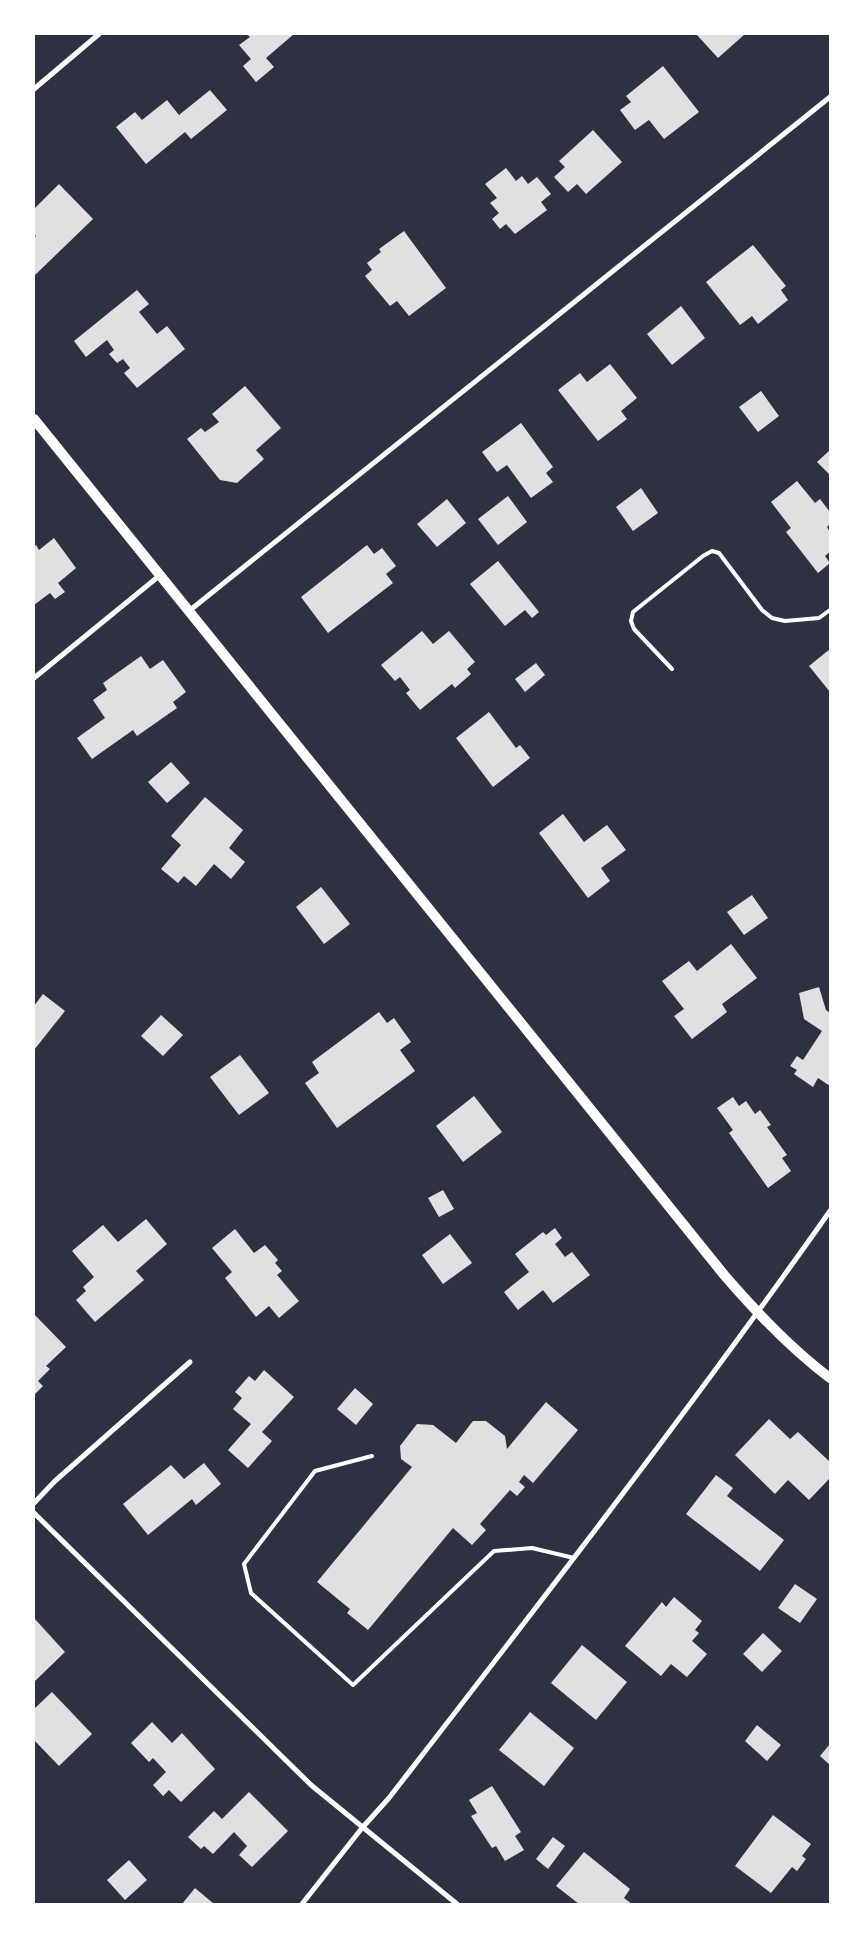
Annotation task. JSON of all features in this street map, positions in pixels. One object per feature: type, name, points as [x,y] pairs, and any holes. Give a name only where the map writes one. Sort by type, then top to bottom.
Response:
[{"type":"main road","points":[[34,419],[188,612],[758,1314],[802,1356],[830,1378]]},
{"type":"street","points":[[34,90],[99,34]]},
{"type":"street","points":[[188,612],[830,97]]},
{"type":"street","points":[[34,678],[160,576]]},
{"type":"street","points":[[302,1904],[362,1828],[389,1798],[574,1558],[758,1314],[830,1211]]},
{"type":"street","points":[[34,1503],[55,1481],[190,1362]]},
{"type":"street","points":[[34,1513],[311,1785],[457,1904]]},
{"type":"lane","points":[[672,669],[634,628],[631,621],[633,612],[703,556],[712,551],[719,553],[762,610],[772,618],[785,621],[819,618],[830,610]]},
{"type":"lane","points":[[372,1456],[315,1471],[244,1564],[251,1593],[353,1685],[494,1550],[532,1548],[574,1558]]},
{"type":"building","points":[[247,34],[294,34],[266,58],[274,67],[256,82],[243,66],[251,59],[239,45],[250,37]]},
{"type":"building","points":[[696,34],[745,34],[718,58]]},
{"type":"building","points":[[663,66],[699,112],[664,139],[649,120],[635,130],[620,110],[631,102],[626,96]]},
{"type":"building","points":[[210,90],[227,110],[191,139],[185,132],[146,164],[116,127],[135,112],[142,120],[167,100],[179,115]]},
{"type":"building","points":[[593,130],[622,162],[586,194],[577,184],[568,192],[554,177],[565,167],[559,161]]},
{"type":"building","points":[[506,168],[516,181],[522,176],[528,184],[537,177],[551,194],[541,202],[547,210],[515,234],[506,224],[500,229],[492,219],[499,213],[490,203],[497,198],[485,184]]},
{"type":"building","points":[[59,184],[93,219],[34,276],[34,238],[36,236],[34,234],[34,209]]},
{"type":"building","points":[[404,231],[446,288],[409,316],[397,301],[390,306],[365,276],[372,270],[367,263],[381,252],[379,249]]},
{"type":"building","points":[[753,245],[786,286],[781,290],[788,300],[758,324],[752,316],[740,325],[706,282]]},
{"type":"building","points":[[137,290],[149,304],[139,312],[157,334],[167,326],[185,349],[137,388],[124,373],[130,368],[123,359],[117,363],[109,354],[114,350],[107,340],[86,357],[74,341]]},
{"type":"building","points":[[681,306],[705,338],[672,365],[647,334]]},
{"type":"building","points":[[610,364],[637,398],[621,411],[627,419],[598,441],[558,390],[580,373],[587,382]]},
{"type":"building","points":[[245,386],[281,428],[256,450],[264,459],[237,483],[220,480],[187,439],[201,428],[205,432],[219,422],[212,414]]},
{"type":"building","points":[[761,391],[779,416],[758,432],[739,407]]},
{"type":"building","points":[[521,423],[553,467],[546,473],[553,482],[531,498],[507,465],[497,472],[482,452]]},
{"type":"building","points":[[830,450],[830,475],[817,462]]},
{"type":"building","points":[[797,481],[815,503],[820,499],[830,512],[830,524],[827,527],[830,532],[830,552],[825,556],[830,563],[818,573],[786,532],[791,528],[771,502]]},
{"type":"building","points":[[641,488],[658,513],[633,531],[616,507]]},
{"type":"building","points":[[508,496],[527,522],[498,545],[478,519]]},
{"type":"building","points":[[447,499],[466,523],[437,547],[417,524]]},
{"type":"building","points":[[54,538],[76,568],[58,583],[65,592],[55,599],[50,593],[34,605],[34,546],[36,545],[39,550]]},
{"type":"building","points":[[367,545],[374,554],[382,548],[396,566],[386,574],[393,583],[328,633],[301,597]]},
{"type":"building","points":[[498,561],[539,612],[532,618],[525,610],[505,626],[470,584]]},
{"type":"building","points":[[422,631],[433,644],[449,631],[475,662],[467,669],[471,674],[455,688],[452,684],[420,710],[406,693],[410,690],[400,677],[395,681],[381,665]]},
{"type":"building","points":[[830,649],[830,692],[809,666]]},
{"type":"building","points":[[141,656],[150,669],[163,660],[186,692],[173,702],[177,708],[137,736],[133,730],[92,759],[77,738],[105,718],[93,700],[107,690],[103,683]]},
{"type":"building","points":[[536,663],[545,675],[525,692],[515,679]]},
{"type":"building","points":[[489,712],[516,748],[520,745],[530,758],[493,787],[456,738]]},
{"type":"building","points":[[171,762],[190,783],[167,803],[148,782]]},
{"type":"building","points":[[205,797],[243,830],[229,848],[245,862],[231,879],[214,864],[196,886],[184,876],[178,883],[161,869],[181,845],[171,836]]},
{"type":"building","points":[[563,814],[584,842],[607,825],[626,850],[601,868],[610,881],[588,898],[539,833]]},
{"type":"building","points":[[321,887],[350,924],[324,944],[296,907]]},
{"type":"building","points":[[752,895],[768,918],[744,935],[727,912]]},
{"type":"building","points":[[731,944],[757,978],[722,1004],[727,1012],[692,1039],[674,1016],[684,1009],[662,981],[689,961],[697,971]]},
{"type":"building","points":[[819,987],[826,1010],[830,1013],[830,1086],[818,1078],[813,1087],[794,1074],[797,1070],[790,1066],[797,1056],[803,1060],[822,1031],[804,1019],[799,993]]},
{"type":"building","points":[[43,994],[65,1011],[34,1050],[34,1006]]},
{"type":"building","points":[[379,1012],[387,1023],[394,1018],[411,1042],[400,1050],[415,1071],[337,1128],[305,1083],[319,1073],[312,1062]]},
{"type":"building","points":[[161,1015],[183,1035],[163,1056],[141,1036]]},
{"type":"building","points":[[240,1055],[269,1093],[239,1115],[210,1077]]},
{"type":"building","points":[[474,1096],[502,1132],[463,1162],[436,1126]]},
{"type":"building","points":[[733,1097],[739,1106],[746,1101],[755,1114],[760,1110],[771,1125],[767,1127],[787,1155],[782,1158],[791,1171],[768,1188],[729,1133],[733,1130],[717,1108]]},
{"type":"building","points":[[443,1190],[454,1209],[439,1217],[428,1198]]},
{"type":"building","points":[[146,1219],[167,1244],[136,1271],[144,1280],[95,1322],[76,1300],[86,1291],[83,1287],[94,1277],[72,1251],[103,1225],[118,1242]]},
{"type":"building","points":[[555,1228],[562,1238],[555,1244],[565,1257],[572,1252],[590,1275],[553,1303],[543,1290],[518,1310],[504,1292],[529,1272],[515,1254],[543,1232],[546,1235]]},
{"type":"building","points":[[235,1229],[254,1253],[265,1245],[278,1260],[275,1263],[282,1271],[277,1275],[299,1301],[279,1318],[269,1306],[256,1317],[225,1278],[232,1272],[212,1248]]},
{"type":"building","points":[[450,1234],[472,1263],[443,1284],[422,1255]]},
{"type":"building","points":[[34,1314],[66,1347],[46,1366],[50,1369],[38,1381],[43,1386],[34,1395]]},
{"type":"building","points":[[264,1370],[294,1397],[262,1432],[272,1441],[248,1468],[228,1450],[251,1424],[233,1409],[242,1398],[235,1392],[249,1376],[255,1381]]},
{"type":"building","points":[[355,1388],[373,1404],[356,1425],[337,1409]]},
{"type":"building","points":[[546,1402],[578,1430],[533,1483],[524,1475],[519,1482],[525,1487],[517,1496],[510,1490],[480,1524],[486,1530],[472,1545],[453,1528],[368,1630],[347,1613],[350,1609],[317,1582],[412,1467],[401,1459],[400,1446],[417,1424],[433,1425],[456,1443],[473,1421],[486,1421],[505,1436],[507,1449]]},
{"type":"building","points":[[769,1419],[790,1439],[798,1432],[830,1462],[830,1478],[809,1500],[788,1480],[775,1494],[735,1455]]},
{"type":"building","points":[[204,1463],[221,1484],[196,1505],[192,1499],[148,1535],[123,1504],[171,1465],[184,1479]]},
{"type":"building","points":[[716,1475],[733,1488],[727,1496],[784,1540],[760,1571],[686,1514]]},
{"type":"building","points":[[795,1584],[817,1599],[800,1623],[778,1608]]},
{"type":"building","points":[[674,1597],[702,1621],[695,1630],[699,1633],[692,1641],[707,1654],[687,1677],[671,1664],[661,1676],[625,1646],[662,1602],[666,1607]]},
{"type":"building","points":[[34,1618],[65,1652],[34,1682]]},
{"type":"building","points":[[763,1633],[782,1651],[762,1672],[743,1654]]},
{"type":"building","points":[[582,1645],[627,1682],[596,1720],[551,1683]]},
{"type":"building","points":[[52,1692],[92,1734],[59,1766],[34,1740],[34,1709]]},
{"type":"building","points":[[530,1712],[574,1748],[544,1786],[499,1750]]},
{"type":"building","points":[[152,1722],[172,1743],[182,1733],[215,1769],[181,1802],[169,1790],[163,1796],[153,1785],[166,1772],[153,1758],[149,1762],[131,1743]]},
{"type":"building","points":[[757,1725],[781,1745],[767,1761],[745,1741]]},
{"type":"building","points":[[830,1744],[830,1765],[820,1756]]},
{"type":"building","points":[[492,1786],[521,1832],[515,1836],[524,1850],[505,1861],[496,1846],[492,1848],[471,1816],[477,1813],[469,1800]]},
{"type":"building","points":[[249,1792],[288,1831],[252,1867],[239,1855],[247,1846],[234,1832],[213,1854],[204,1846],[201,1849],[188,1837],[214,1811],[222,1819]]},
{"type":"building","points":[[773,1815],[811,1844],[802,1856],[806,1859],[797,1871],[792,1867],[771,1893],[735,1866]]},
{"type":"building","points":[[553,1837],[565,1846],[548,1869],[536,1859]]},
{"type":"building","points":[[584,1852],[630,1889],[624,1898],[632,1904],[579,1904],[556,1886]]},
{"type":"building","points":[[129,1860],[147,1880],[125,1900],[107,1880]]},
{"type":"building","points":[[195,1888],[214,1904],[182,1904]]}]
